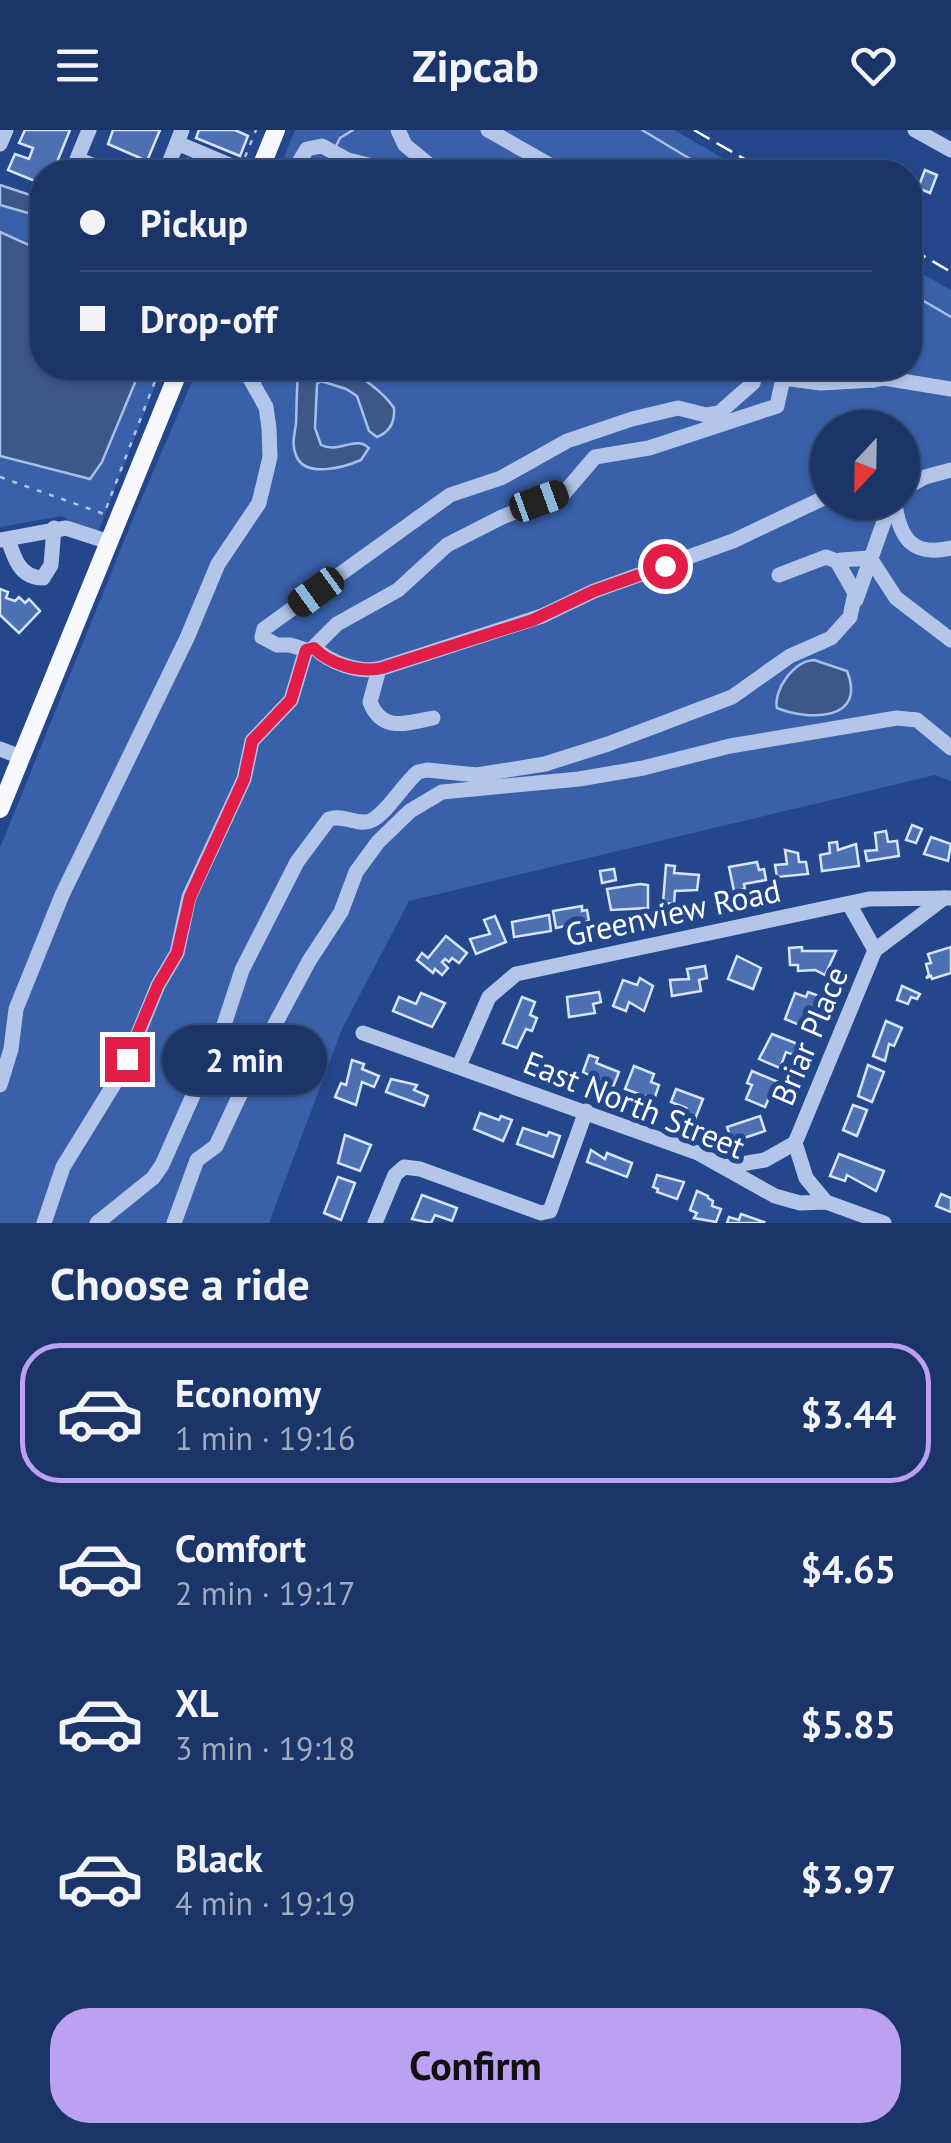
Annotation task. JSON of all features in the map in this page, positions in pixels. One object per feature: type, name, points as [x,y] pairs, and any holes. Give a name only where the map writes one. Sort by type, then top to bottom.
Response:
[{"type":"main road","points":[[255,160],[276,130]]},
{"type":"main road","points":[[0,809],[175,380]]},
{"type":"street","points":[[0,144],[6,130]]},
{"type":"street","points":[[79,160],[89,130]]},
{"type":"street","points":[[398,130],[406,145],[424,160]]},
{"type":"street","points":[[488,130],[541,160]]},
{"type":"street","points":[[915,130],[945,142]]},
{"type":"street","points":[[169,160],[179,136],[230,160]]},
{"type":"street","points":[[299,160],[306,148],[322,146],[348,160]]},
{"type":"street","points":[[0,1085],[11,1048],[16,1009],[62,895],[187,638],[218,564],[259,502],[270,457],[270,428],[266,407],[251,380]]},
{"type":"street","points":[[754,380],[719,412],[706,415],[678,408],[632,419],[566,441],[501,478],[450,495],[264,629],[262,636],[271,643],[310,649],[353,668],[378,669],[542,616],[594,591],[733,541],[810,505]]},
{"type":"street","points":[[44,1223],[64,1167],[124,1068],[158,985],[177,953],[190,897],[244,779],[252,741],[291,700],[317,640],[337,624],[398,590],[447,545],[565,492],[595,457],[650,448],[770,410],[777,406],[783,392],[781,380]]},
{"type":"street","points":[[810,380],[845,380]]},
{"type":"street","points":[[910,380],[951,388]]},
{"type":"street","points":[[920,479],[951,470]]},
{"type":"street","points":[[97,1223],[148,1182],[162,1165],[223,1028],[242,970],[256,949],[284,886],[318,832],[335,816],[364,822],[376,818],[418,772],[503,772],[574,756],[732,697],[790,656],[830,638],[850,616],[886,520]]},
{"type":"street","points":[[897,520],[910,542],[931,551],[951,548]]},
{"type":"street","points":[[54,528],[52,566],[43,578],[33,578],[16,564],[4,540],[54,528],[76,530],[109,542]]},
{"type":"street","points":[[779,575],[826,557],[838,562],[867,557],[892,594],[951,640]]},
{"type":"street","points":[[838,562],[856,600]]},
{"type":"street","points":[[378,669],[370,702],[380,718],[396,726],[433,718]]},
{"type":"street","points":[[442,792],[601,776],[730,746],[897,718],[911,718],[924,724],[951,748]]},
{"type":"street","points":[[0,749],[22,757]]},
{"type":"street","points":[[174,1223],[197,1160],[216,1146],[259,1054],[309,961],[341,912],[356,872],[378,842],[410,810],[442,792],[461,774]]},
{"type":"street","name":"Greenview Road","points":[[459,1066],[489,997],[516,974],[849,904],[902,896],[948,898]]},
{"type":"street","name":"Briar Place","points":[[724,1167],[765,1160],[795,1143],[875,950],[948,898]]},
{"type":"street","name":"Briar Place","points":[[849,904],[875,950]]},
{"type":"street","name":"East North Street","points":[[363,1033],[698,1153],[774,1196],[800,1203],[826,1202],[884,1223]]},
{"type":"street","points":[[375,1223],[395,1175],[404,1168],[420,1169],[556,1217],[586,1111]]},
{"type":"street","name":"Briar Place","points":[[795,1143],[806,1178],[826,1202]]},
{"type":"path","points":[[251,160],[256,130]]},
{"type":"path","points":[[0,477],[104,514],[155,380]]},
{"type":"shaded area","points":[[295,130],[674,130],[726,160],[283,160]]},
{"type":"shaded area","points":[[0,185],[30,195],[30,214],[0,205]]},
{"type":"shaded area","points":[[0,205],[30,214],[30,380],[157,380],[96,537],[62,516],[0,527]]},
{"type":"shaded area","points":[[0,232],[30,246],[30,380],[136,380],[102,462],[90,479],[0,456]]},
{"type":"shaded area","points":[[922,274],[951,290],[951,781],[935,775],[409,901],[342,1029],[269,1223],[0,1223],[0,848],[193,380],[922,380]]},
{"type":"shaded area","points":[[298,380],[363,380],[394,408],[394,418],[391,426],[377,437],[369,431],[357,396],[321,381],[317,384],[315,428],[321,445],[358,443],[369,448],[361,460],[345,466],[307,467],[295,451]]},
{"type":"shaded area","points":[[814,660],[847,671],[849,700],[832,713],[818,715],[777,708],[778,693],[786,678],[799,665]]},
{"type":"building","points":[[25,130],[70,130],[58,160],[30,160],[30,179],[8,170],[15,154],[29,159],[33,148],[19,143]]},
{"type":"building","points":[[113,130],[160,130],[147,160],[108,144]]},
{"type":"building","points":[[199,130],[235,130],[248,136],[240,156],[196,138]]},
{"type":"building","points":[[925,170],[937,175],[930,193],[922,190]]},
{"type":"building","points":[[0,589],[8,592],[6,598],[15,601],[19,597],[25,603],[29,599],[40,611],[19,633],[0,615]]},
{"type":"building","points":[[912,825],[922,829],[916,843],[906,840]]},
{"type":"building","points":[[886,831],[888,842],[897,841],[899,856],[867,861],[865,851],[877,850],[875,833]]},
{"type":"building","points":[[931,837],[951,844],[948,861],[924,854]]},
{"type":"building","points":[[837,842],[838,850],[856,844],[859,866],[822,871],[820,855],[830,853],[829,843]]},
{"type":"building","points":[[785,850],[798,853],[799,862],[806,862],[808,874],[777,877],[775,865],[787,864]]},
{"type":"building","points":[[757,862],[759,870],[764,869],[766,880],[744,884],[745,889],[734,891],[729,867]]},
{"type":"building","points":[[666,865],[675,866],[674,873],[699,875],[697,890],[675,891],[674,904],[663,903]]},
{"type":"building","points":[[614,869],[616,880],[602,883],[600,871]]},
{"type":"building","points":[[648,885],[648,908],[611,910],[607,889]]},
{"type":"building","points":[[582,906],[589,921],[556,928],[553,911]]},
{"type":"building","points":[[549,915],[551,931],[514,937],[512,922]]},
{"type":"building","points":[[495,916],[506,942],[476,954],[470,939],[490,934],[484,920]]},
{"type":"building","points":[[446,936],[467,953],[459,963],[445,959],[442,962],[448,968],[442,975],[435,969],[433,973],[417,960],[422,953],[428,958]]},
{"type":"building","points":[[802,947],[802,951],[836,951],[825,975],[815,970],[798,971],[798,965],[790,965],[789,948]]},
{"type":"building","points":[[951,947],[951,973],[926,978],[926,964],[931,963],[928,954]]},
{"type":"building","points":[[737,956],[761,968],[753,989],[728,979]]},
{"type":"building","points":[[705,966],[707,978],[699,980],[701,991],[672,996],[670,980],[689,979],[687,969]]},
{"type":"building","points":[[640,978],[653,986],[644,1011],[629,1002],[626,1011],[613,1006],[623,980],[637,985]]},
{"type":"building","points":[[902,986],[920,994],[917,999],[911,997],[908,1004],[897,1000]]},
{"type":"building","points":[[599,992],[601,1002],[593,1004],[595,1013],[569,1017],[567,997]]},
{"type":"building","points":[[808,992],[819,996],[804,1027],[785,1019],[795,993],[806,997]]},
{"type":"building","points":[[421,993],[445,1003],[432,1027],[393,1011],[399,997],[416,1004]]},
{"type":"building","points":[[522,997],[535,1002],[530,1015],[537,1018],[532,1031],[526,1029],[517,1048],[503,1043]]},
{"type":"building","points":[[886,1021],[902,1028],[894,1046],[889,1044],[885,1061],[873,1056]]},
{"type":"building","points":[[772,1034],[798,1044],[794,1055],[786,1052],[780,1068],[759,1059]]},
{"type":"building","points":[[589,1055],[598,1058],[596,1063],[619,1072],[613,1087],[583,1072]]},
{"type":"building","points":[[352,1060],[379,1076],[374,1087],[362,1082],[356,1105],[335,1097],[341,1083],[346,1085]]},
{"type":"building","points":[[868,1065],[884,1072],[872,1102],[858,1096]]},
{"type":"building","points":[[634,1066],[654,1074],[651,1082],[659,1085],[653,1103],[625,1089]]},
{"type":"building","points":[[752,1071],[783,1084],[779,1094],[772,1091],[765,1107],[746,1099]]},
{"type":"building","points":[[391,1079],[417,1085],[414,1090],[428,1096],[424,1106],[386,1092]]},
{"type":"building","points":[[676,1089],[703,1099],[695,1119],[683,1114],[686,1108],[671,1102]]},
{"type":"building","points":[[853,1105],[867,1110],[857,1136],[843,1130]]},
{"type":"building","points":[[480,1113],[512,1120],[503,1141],[474,1129]]},
{"type":"building","points":[[760,1116],[765,1131],[732,1142],[727,1127]]},
{"type":"building","points":[[523,1128],[560,1136],[553,1157],[517,1144]]},
{"type":"building","points":[[345,1135],[371,1145],[360,1171],[338,1163]]},
{"type":"building","points":[[591,1150],[605,1159],[607,1153],[632,1163],[627,1177],[587,1162]]},
{"type":"building","points":[[839,1154],[884,1171],[876,1191],[847,1175],[845,1181],[830,1176]]},
{"type":"building","points":[[657,1175],[684,1182],[677,1199],[657,1192],[653,1187]]},
{"type":"building","points":[[338,1177],[355,1183],[341,1220],[324,1213]]},
{"type":"building","points":[[697,1191],[721,1209],[716,1222],[694,1218],[697,1213],[690,1210]]},
{"type":"building","points":[[941,1194],[951,1198],[951,1212],[936,1206]]},
{"type":"building","points":[[422,1195],[457,1208],[452,1221],[435,1215],[431,1223],[412,1219]]},
{"type":"building","points":[[741,1214],[764,1222],[727,1223],[729,1217],[739,1220]]},
{"type":"waterway","points":[[336,146],[340,138],[353,130]]},
{"type":"waterway","points":[[642,130],[692,160]]},
{"type":"waterway","points":[[922,300],[951,317]]},
{"type":"railway","points":[[694,130],[746,160]]},
{"type":"railway","points":[[922,255],[951,272]]},
{"type":"route","points":[[127,1059],[158,985],[177,953],[190,897],[244,779],[252,741],[291,700],[306,650],[314,648],[353,668],[372,671],[533,620],[594,591],[665,566]]}]
